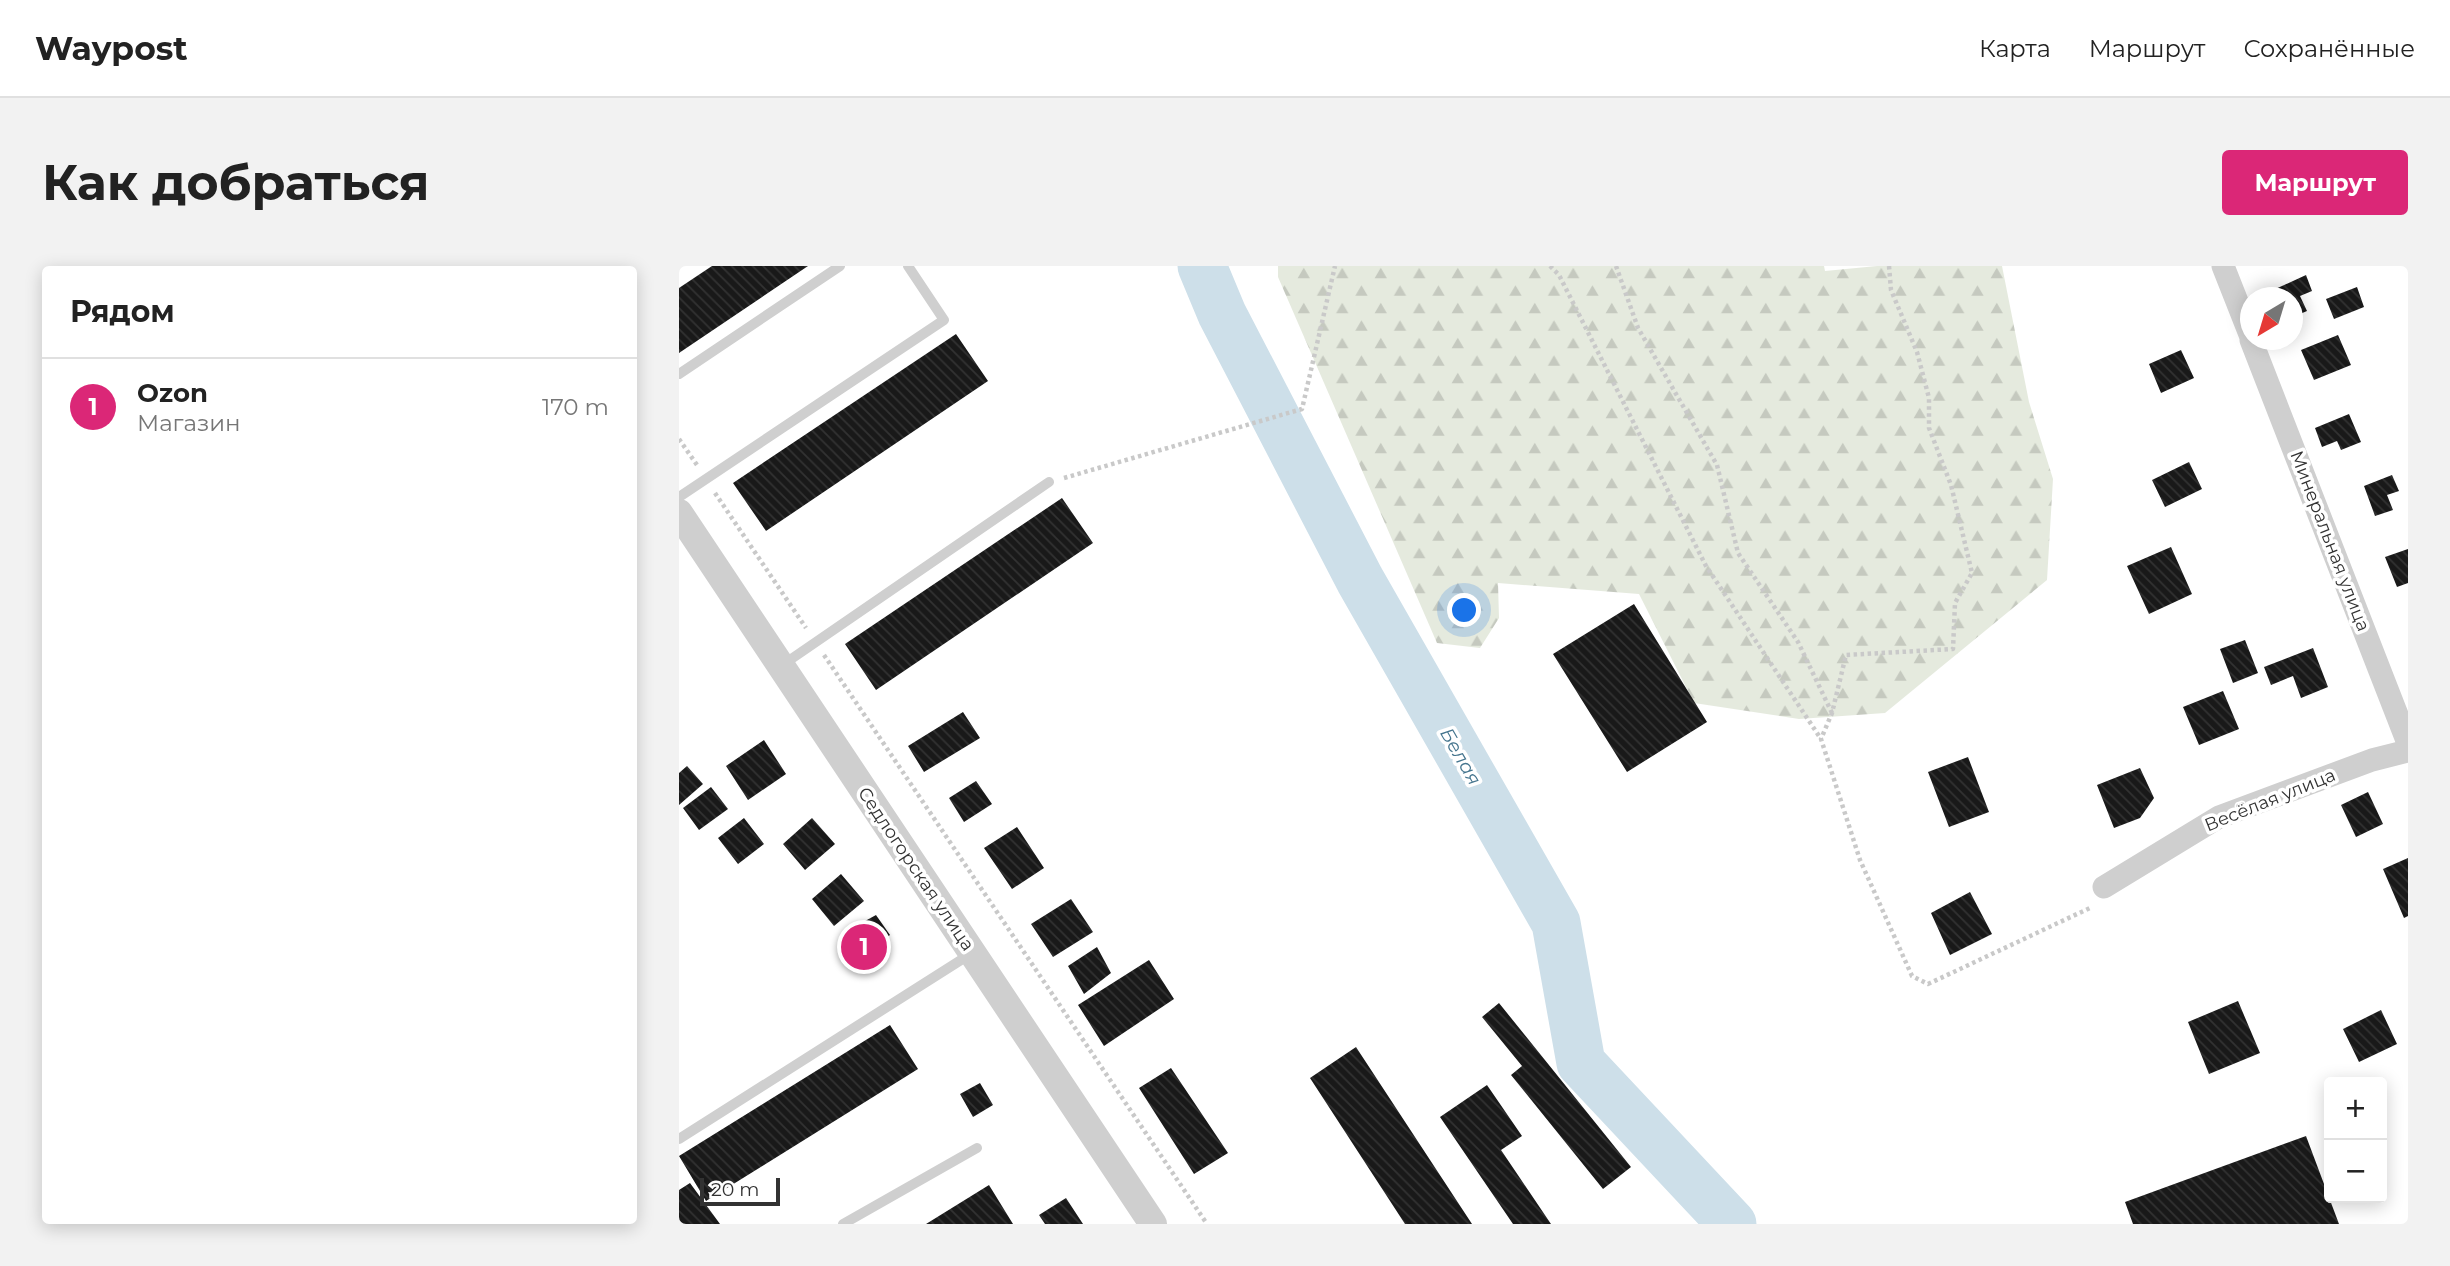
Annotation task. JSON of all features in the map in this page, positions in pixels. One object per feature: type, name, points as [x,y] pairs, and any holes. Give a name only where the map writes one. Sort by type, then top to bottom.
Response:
[{"type":"street","name":"Минеральная улица","points":[[2223,266],[2240,310]]},
{"type":"street","name":"Минеральная улица","points":[[2256,350],[2408,743]]},
{"type":"street","name":"Седлогорская улица","points":[[679,513],[1153,1224]]},
{"type":"street","name":"Весёлая улица","points":[[2104,887],[2219,817],[2372,760],[2408,751]]},
{"type":"lane","points":[[679,374],[841,266]]},
{"type":"lane","points":[[679,497],[944,320],[908,266]]},
{"type":"lane","points":[[781,666],[1049,482]]},
{"type":"lane","points":[[679,1139],[972,953]]},
{"type":"lane","points":[[843,1224],[977,1148]]},
{"type":"path","points":[[1049,482],[1303,409],[1335,266]]},
{"type":"path","points":[[1550,266],[1559,275],[1706,566],[1821,739],[1860,860],[1912,976],[1928,984],[2103,902],[2104,887]]},
{"type":"path","points":[[1616,266],[1638,328],[1717,465],[1738,552],[1798,642],[1832,713]]},
{"type":"path","points":[[1821,739],[1832,713],[1846,655],[1952,649],[1955,603],[1972,573],[1951,485],[1929,428],[1929,398],[1917,352],[1891,290],[1889,266]]},
{"type":"path","points":[[679,439],[1207,1224]]},
{"type":"green space","points":[[1278,266],[1824,266],[1825,271],[1877,266],[2002,266],[2029,402],[2053,479],[2047,580],[1885,713],[1799,719],[1694,703],[1639,594],[1498,583],[1499,618],[1480,648],[1437,643],[1278,277]]},
{"type":"building","points":[[712,266],[808,266],[679,353],[679,288]]},
{"type":"building","points":[[2306,275],[2312,291],[2303,295],[2303,287],[2280,287]]},
{"type":"building","points":[[2357,287],[2364,307],[2334,319],[2326,299]]},
{"type":"building","points":[[956,334],[988,381],[766,531],[733,483]]},
{"type":"building","points":[[2338,335],[2351,365],[2314,380],[2301,350]]},
{"type":"building","points":[[2181,350],[2194,378],[2161,393],[2149,364]]},
{"type":"building","points":[[2349,414],[2361,442],[2341,450],[2337,441],[2322,447],[2315,428]]},
{"type":"building","points":[[2189,462],[2202,489],[2165,507],[2152,480]]},
{"type":"building","points":[[2392,475],[2399,491],[2387,495],[2393,510],[2375,516],[2364,486]]},
{"type":"building","points":[[1062,498],[1093,543],[876,690],[845,644]]},
{"type":"building","points":[[2171,547],[2192,594],[2149,614],[2127,566]]},
{"type":"building","points":[[2408,549],[2408,583],[2397,587],[2385,557]]},
{"type":"building","points":[[1634,604],[1707,722],[1627,772],[1553,654]]},
{"type":"building","points":[[2245,640],[2258,673],[2233,683],[2220,649]]},
{"type":"building","points":[[2313,648],[2328,687],[2301,698],[2293,676],[2271,685],[2264,667]]},
{"type":"building","points":[[2223,691],[2239,729],[2199,745],[2183,707]]},
{"type":"building","points":[[963,712],[980,738],[924,772],[908,746]]},
{"type":"building","points":[[764,740],[786,774],[748,800],[726,766]]},
{"type":"building","points":[[1968,757],[1989,812],[1949,827],[1928,772]]},
{"type":"building","points":[[687,766],[703,784],[679,805],[679,773]]},
{"type":"building","points":[[2140,768],[2154,798],[2140,818],[2114,828],[2097,785]]},
{"type":"building","points":[[976,781],[992,804],[964,822],[949,798]]},
{"type":"building","points":[[711,787],[728,809],[699,830],[683,808]]},
{"type":"building","points":[[2368,792],[2383,824],[2356,837],[2341,805]]},
{"type":"building","points":[[744,818],[764,844],[738,864],[718,838]]},
{"type":"building","points":[[812,818],[835,844],[805,870],[783,844]]},
{"type":"building","points":[[1017,827],[1044,868],[1012,889],[984,848]]},
{"type":"building","points":[[2408,858],[2408,916],[2404,918],[2383,869]]},
{"type":"building","points":[[841,874],[864,901],[834,926],[812,899]]},
{"type":"building","points":[[1970,892],[1992,934],[1950,955],[1931,913]]},
{"type":"building","points":[[1071,899],[1093,932],[1053,957],[1031,924]]},
{"type":"building","points":[[876,915],[890,935],[861,955],[847,931]]},
{"type":"building","points":[[1097,947],[1111,973],[1084,994],[1068,966]]},
{"type":"building","points":[[1149,960],[1174,999],[1104,1046],[1078,1005]]},
{"type":"building","points":[[2238,1001],[2260,1053],[2209,1074],[2188,1022]]},
{"type":"building","points":[[1499,1003],[1631,1167],[1603,1189],[1511,1075],[1522,1066],[1482,1017]]},
{"type":"building","points":[[2381,1010],[2397,1044],[2359,1062],[2343,1029]]},
{"type":"building","points":[[890,1025],[918,1069],[706,1201],[679,1156]]},
{"type":"building","points":[[1356,1047],[1472,1224],[1405,1224],[1310,1078]]},
{"type":"building","points":[[1171,1068],[1228,1153],[1194,1174],[1139,1088]]},
{"type":"building","points":[[980,1083],[993,1105],[973,1117],[960,1094]]},
{"type":"building","points":[[1487,1085],[1522,1136],[1501,1150],[1551,1224],[1513,1224],[1440,1117]]},
{"type":"building","points":[[2306,1136],[2324,1184],[2324,1203],[2331,1203],[2339,1224],[2133,1224],[2125,1202]]},
{"type":"building","points":[[690,1183],[720,1224],[679,1224],[679,1190]]},
{"type":"building","points":[[989,1185],[1013,1224],[926,1224]]},
{"type":"building","points":[[1066,1198],[1083,1224],[1045,1224],[1039,1215]]},
{"type":"waterway","name":"Белая","points":[[1202,266],[1222,314],[1360,580],[1556,923],[1581,1063],[1732,1224]]},
{"type":"place","name":"Ozon","points":[[864,947]]}]
